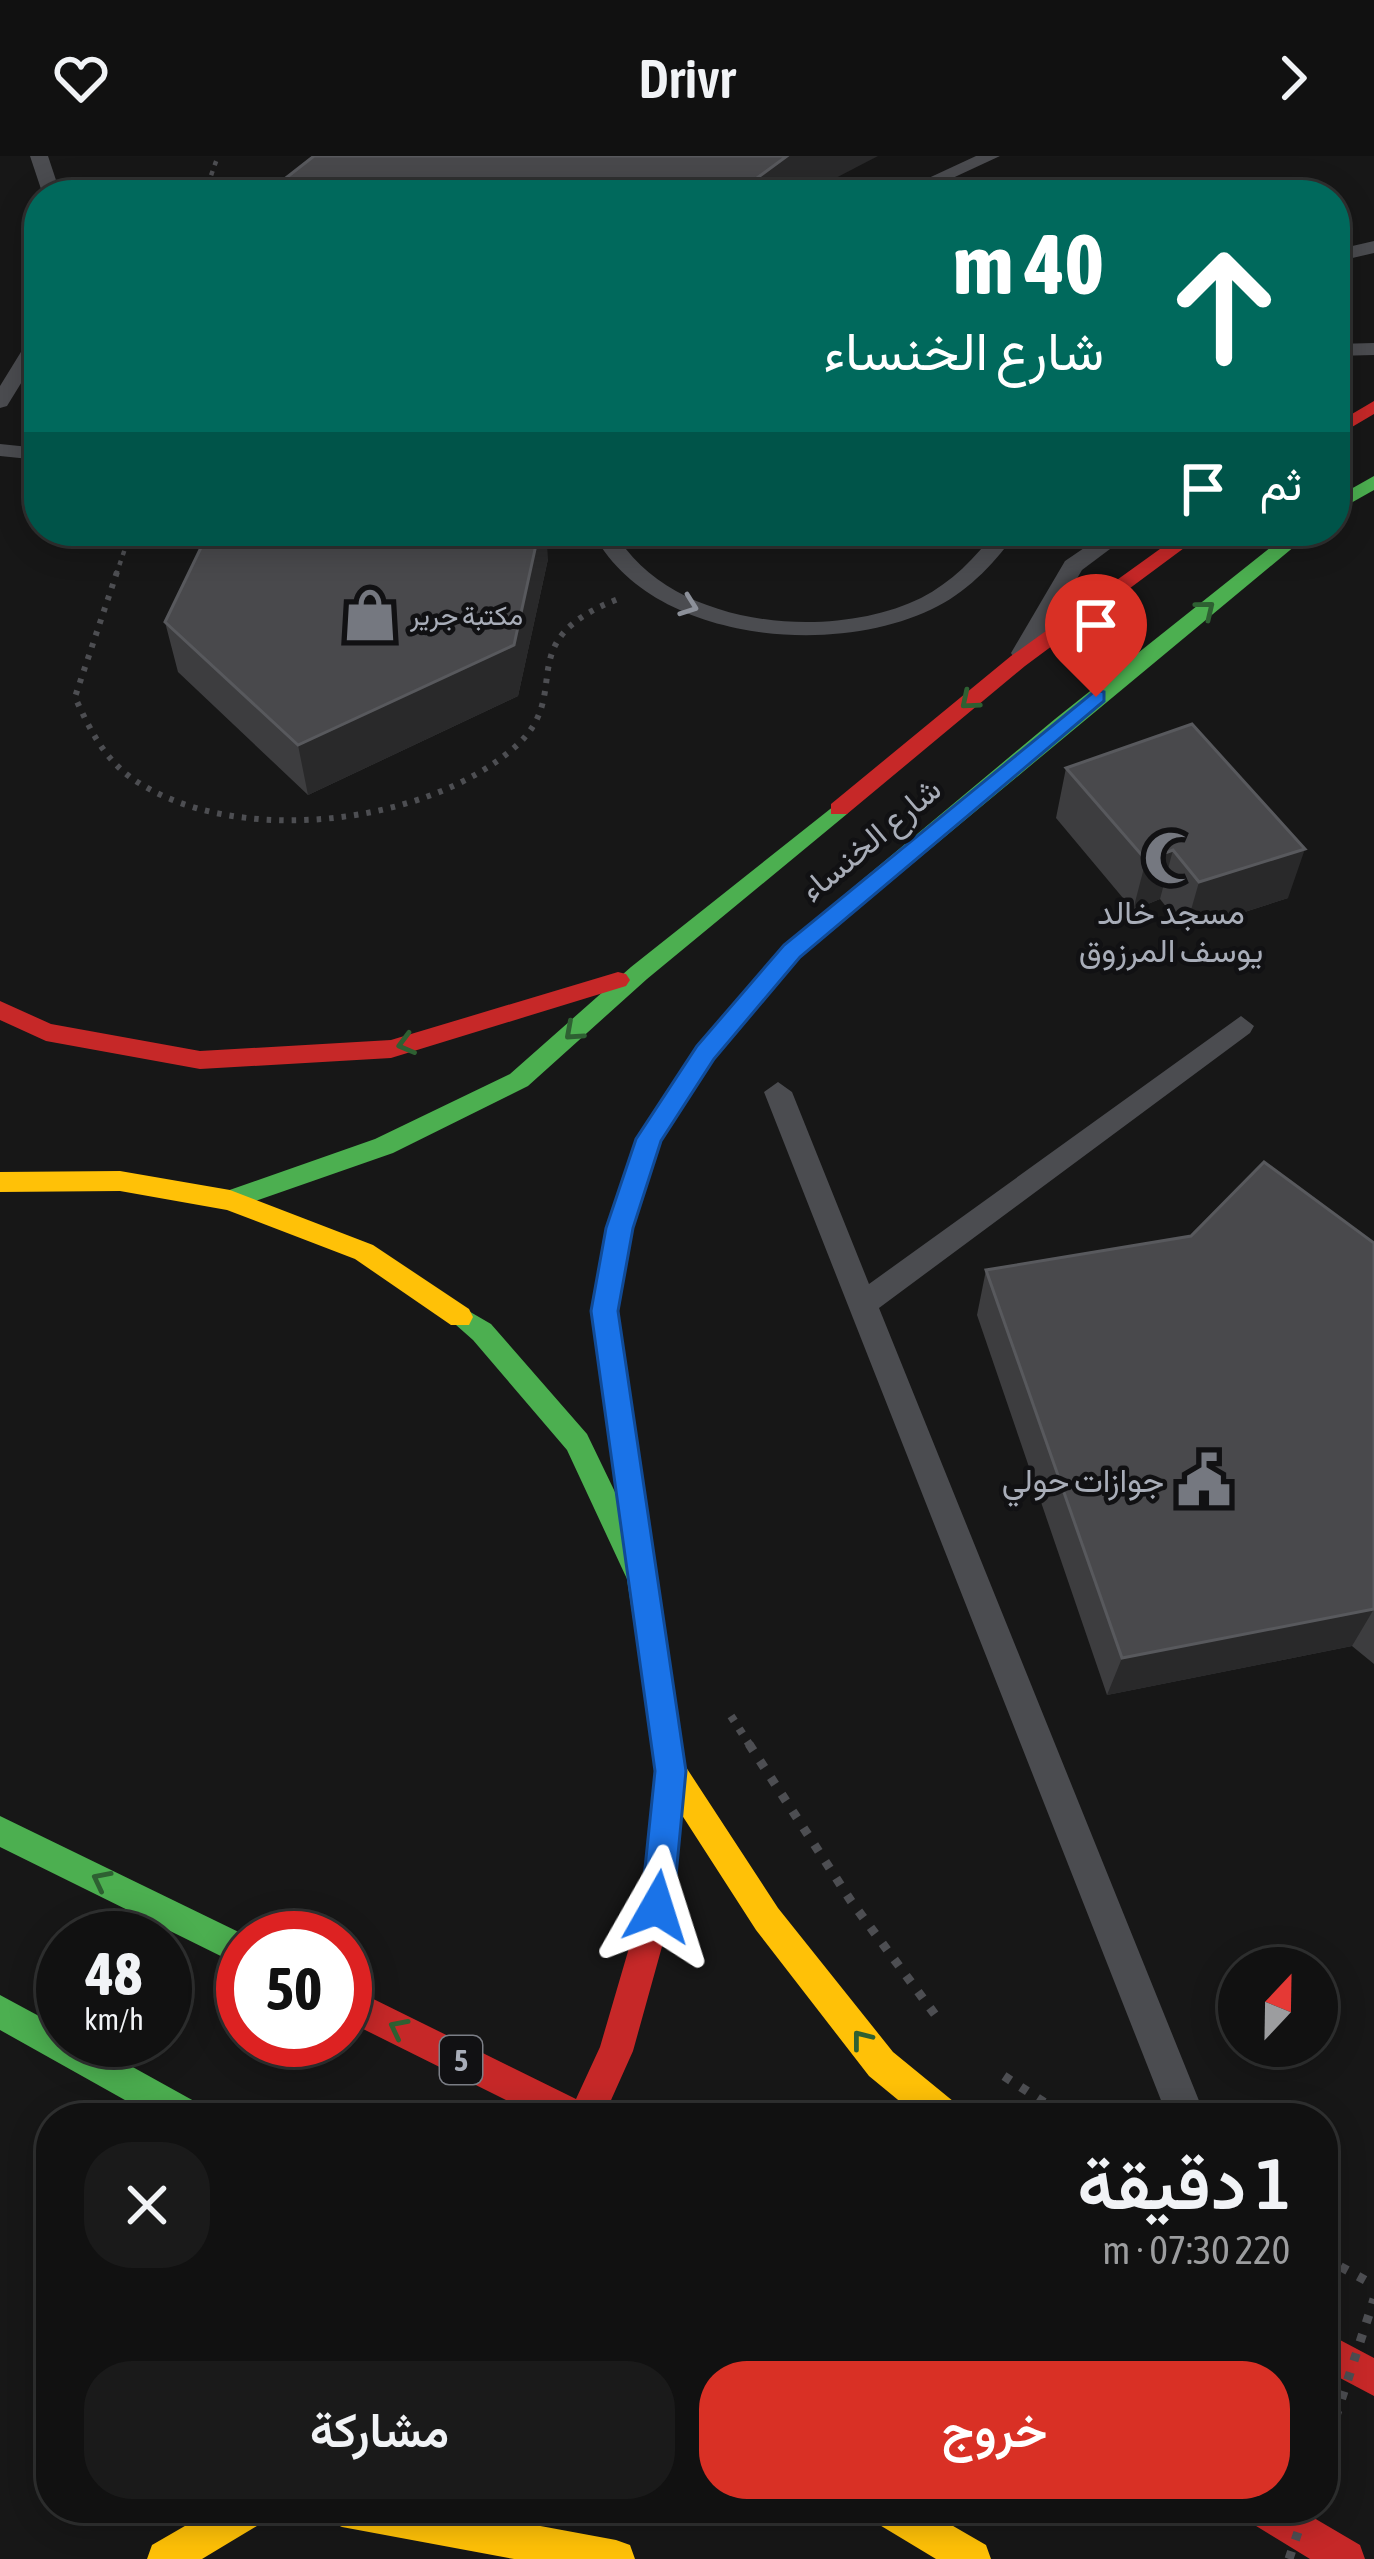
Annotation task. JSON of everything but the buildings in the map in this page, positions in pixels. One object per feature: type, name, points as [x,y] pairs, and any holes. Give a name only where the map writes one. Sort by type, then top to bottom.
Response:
[{"type":"main road","name":"شارع الخنساء","points":[[230,1200],[384,1146],[520,1080],[639,973],[1018,661],[1176,546]]},
{"type":"main road","name":"شارع الخنساء","points":[[671,1771],[604,1311],[620,1228],[649,1139],[705,1053],[792,951],[1062,724],[1284,546]]},
{"type":"main road","points":[[0,1010],[46,1032],[200,1060],[224,1059],[392,1049],[639,973]]},
{"type":"main road","points":[[14,1153],[120,1181],[230,1200],[364,1252],[482,1332],[577,1442],[642,1580]]},
{"type":"main road","points":[[0,1182],[120,1181]]},
{"type":"main road","points":[[589,2103],[616,2051],[657,1907],[671,1771]]},
{"type":"main road","points":[[671,1771],[766,1919],[881,2064],[928,2103]]},
{"type":"main road","points":[[0,1831],[216,1938]]},
{"type":"main road","points":[[0,2012],[164,2103]]},
{"type":"main road","name":"5","points":[[372,2015],[550,2103]]},
{"type":"main road","points":[[1338,2358],[1374,2378]]},
{"type":"main road","points":[[166,2559],[227,2523]]},
{"type":"main road","points":[[423,2523],[616,2559]]},
{"type":"main road","points":[[911,2523],[972,2559]]},
{"type":"main road","points":[[1286,2523],[1346,2559]]},
{"type":"lane","points":[[936,180],[991,156]]},
{"type":"lane","points":[[0,403],[24,363]]},
{"type":"lane","points":[[617,546],[668,598],[729,620],[822,629],[897,619],[964,583],[995,546]]},
{"type":"lane","points":[[1018,661],[1072,566],[1101,546]]},
{"type":"lane","points":[[862,1304],[1241,1026]]},
{"type":"lane","points":[[778,1092],[1181,2103]]},
{"type":"path","points":[[126,546],[75,697],[96,744],[132,780],[177,803],[294,819],[366,814],[449,788],[518,744],[542,704],[552,640],[566,622],[587,608],[656,588]]},
{"type":"path","points":[[720,1700],[851,1901],[944,2026]]},
{"type":"path","points":[[994,2070],[1045,2103]]},
{"type":"path","points":[[1338,2265],[1374,2285]]},
{"type":"path","points":[[1338,2410],[1374,2300]]},
{"type":"path","points":[[1289,2559],[1301,2523]]},
{"type":"traffic: fast","points":[[1350,497],[1374,482]]},
{"type":"traffic: fast","points":[[737,1016],[792,951],[1062,724],[1284,546]]},
{"type":"traffic: fast","points":[[230,1200],[384,1146],[519,1080],[639,973],[839,809]]},
{"type":"traffic: fast","points":[[460,1317],[482,1332],[577,1442],[642,1579],[671,1771],[657,1907]]},
{"type":"traffic: fast","points":[[0,1831],[216,1938]]},
{"type":"traffic: fast","points":[[0,2012],[164,2103]]},
{"type":"traffic: slow","points":[[0,1182],[120,1181],[230,1200],[364,1252],[460,1317]]},
{"type":"traffic: slow","points":[[671,1771],[767,1919],[881,2064],[929,2103]]},
{"type":"traffic: slow","points":[[166,2559],[227,2523]]},
{"type":"traffic: slow","points":[[423,2523],[616,2559]]},
{"type":"traffic: slow","points":[[911,2523],[972,2559]]},
{"type":"traffic: jam","points":[[1350,422],[1374,406]]},
{"type":"traffic: jam","points":[[839,809],[1018,661],[1176,546]]},
{"type":"traffic: jam","points":[[0,1010],[46,1032],[200,1060],[391,1049],[618,980]]},
{"type":"traffic: jam","points":[[632,1511],[604,1311],[619,1228],[649,1139],[705,1053],[737,1016]]},
{"type":"traffic: jam","points":[[592,2103],[616,2051],[657,1907]]},
{"type":"traffic: jam","points":[[372,2015],[548,2103]]},
{"type":"traffic: jam","points":[[1338,2358],[1374,2378]]},
{"type":"traffic: jam","points":[[1286,2523],[1346,2559]]},
{"type":"place","name":"مكتبة جرير","points":[[370,615]]},
{"type":"place","name":"مسجد خالد يوسف المرزوق","points":[[1171,858]]},
{"type":"place","name":"جوازات حولي","points":[[1204,1480]]},
{"type":"route","points":[[657,1907],[671,1771],[604,1311],[620,1228],[649,1139],[705,1053],[792,951],[1096,697]]}]
